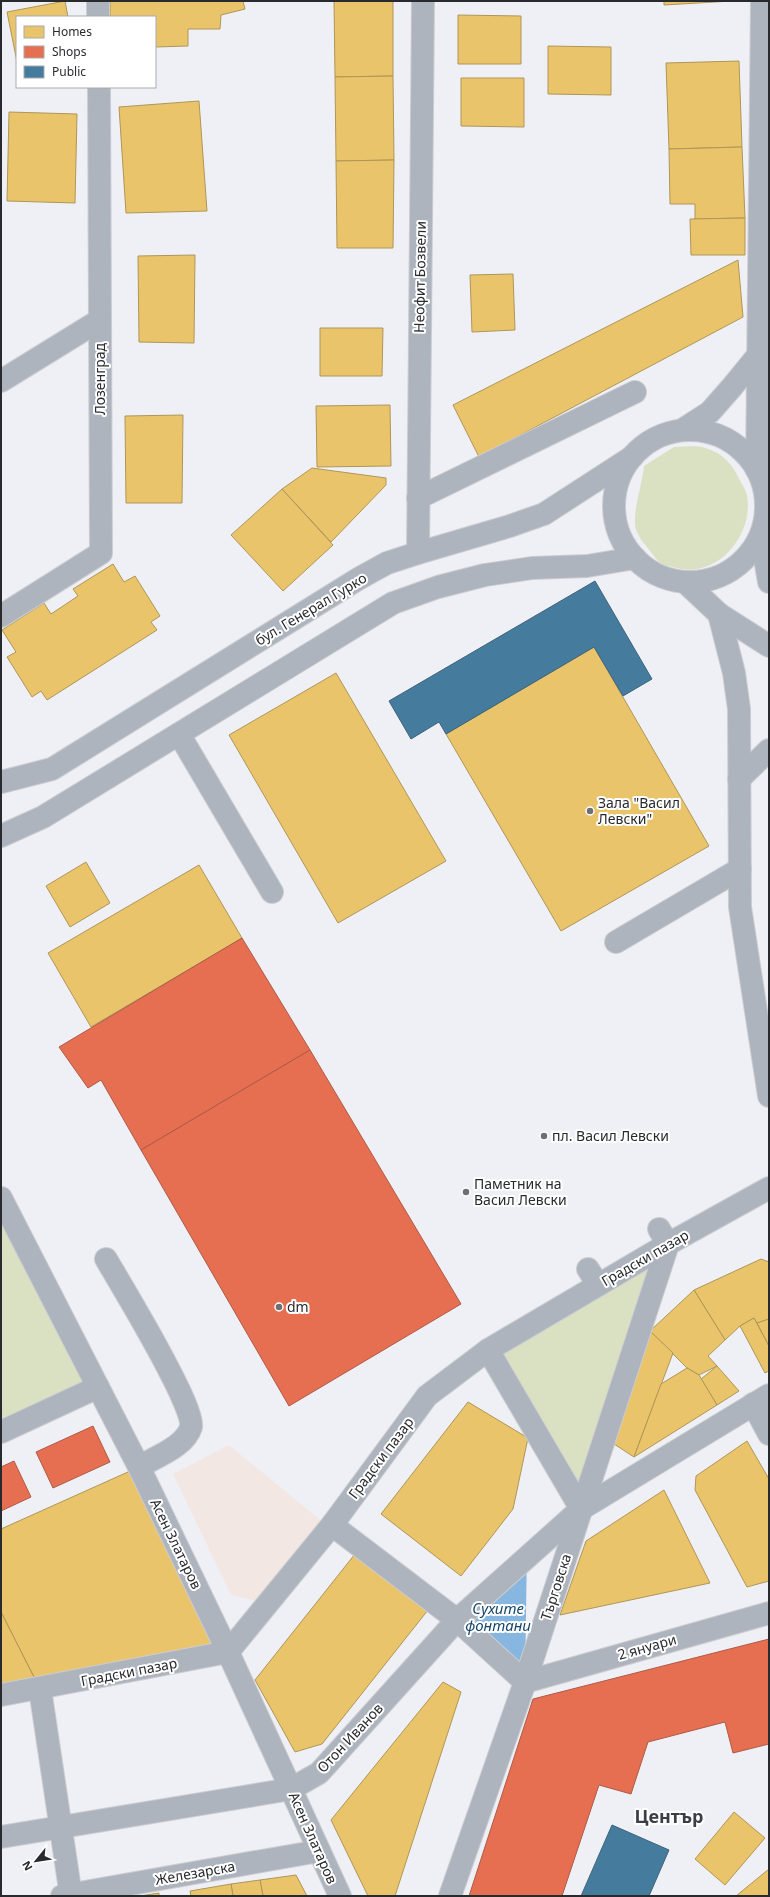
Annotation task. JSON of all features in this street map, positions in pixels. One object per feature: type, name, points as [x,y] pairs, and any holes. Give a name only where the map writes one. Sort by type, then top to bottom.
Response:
[{"type":"street","points":[[98,1],[98,16]]},
{"type":"street","name":"Неофит Бозвели","points":[[418,553],[424,1]]},
{"type":"street","points":[[757,470],[764,183],[762,1]]},
{"type":"street","name":"Лозенград","points":[[1,616],[101,553],[99,88]]},
{"type":"street","points":[[1,381],[100,320]]},
{"type":"street","points":[[682,430],[704,432],[726,439],[744,452],[757,470],[765,492],[766,513],[760,535],[748,555],[731,571],[709,580],[685,582],[657,575],[635,558],[622,540],[615,520],[614,498],[620,476],[632,457],[646,444],[663,435],[682,430],[710,412],[759,354]]},
{"type":"street","points":[[418,498],[635,392]]},
{"type":"street","name":"бул. Генерал Гурко","points":[[1,782],[52,769],[358,579],[388,564],[418,553],[510,526],[544,514],[632,457]]},
{"type":"street","points":[[760,535],[769,582]]},
{"type":"street","points":[[1,836],[43,817],[393,603],[438,587],[485,575],[532,568],[587,566],[635,558]]},
{"type":"street","points":[[685,582],[719,614],[769,646]]},
{"type":"street","points":[[719,614],[734,674],[739,709],[740,907],[769,1096]]},
{"type":"street","points":[[179,734],[272,892]]},
{"type":"street","points":[[739,779],[769,750]]},
{"type":"street","points":[[616,942],[740,869]]},
{"type":"street","name":"Градски пазар","points":[[1,1695],[40,1689],[228,1652],[332,1525],[427,1396],[488,1350],[593,1277],[664,1237],[769,1188]]},
{"type":"street","name":"Асен Златаров","points":[[1,1198],[139,1467],[228,1652],[340,1896]]},
{"type":"street","name":"Търговска","points":[[450,1896],[525,1682],[581,1509],[664,1237]]},
{"type":"street","points":[[106,1259],[169,1370],[187,1405],[192,1425],[182,1442],[139,1467]]},
{"type":"street","points":[[488,1350],[581,1509],[761,1399],[769,1434]]},
{"type":"street","points":[[1,1432],[98,1387]]},
{"type":"street","name":"Отон Иванов","points":[[1,1837],[291,1789],[320,1773],[457,1620],[581,1509]]},
{"type":"street","points":[[332,1525],[457,1620],[525,1682]]},
{"type":"street","name":"2 януари","points":[[525,1682],[769,1613]]},
{"type":"street","points":[[40,1689],[61,1828],[68,1895]]},
{"type":"street","name":"Железарска","points":[[68,1895],[319,1851]]},
{"type":"shaded area","points":[[229,1445],[324,1523],[257,1601],[231,1595],[173,1474]]},
{"type":"green space","points":[[694,446],[716,452],[726,459],[733,468],[744,487],[747,496],[748,510],[745,525],[739,538],[730,550],[719,560],[706,567],[692,570],[667,566],[661,563],[643,542],[635,525],[636,510],[644,466],[674,447]]},
{"type":"green space","points":[[1,1217],[98,1387],[1,1432]]},
{"type":"green space","points":[[667,1245],[581,1509],[488,1350]]},
{"type":"water","name":"Сухите фонтани","points":[[527,1546],[525,1682],[457,1620]]},
{"type":"building: Homes","points":[[65,1],[68,16],[16,16],[16,57],[7,12]]},
{"type":"building: Homes","points":[[110,1],[243,1],[245,9],[221,15],[220,29],[188,29],[188,46],[156,47],[156,16],[110,16]]},
{"type":"building: Homes","points":[[334,1],[393,1],[393,76],[335,77]]},
{"type":"building: Homes","points":[[664,1],[732,1],[664,5]]},
{"type":"building: Homes","points":[[458,15],[521,16],[521,64],[458,64]]},
{"type":"building: Homes","points":[[548,46],[611,47],[611,95],[548,94]]},
{"type":"building: Homes","points":[[739,61],[742,147],[669,149],[666,63]]},
{"type":"building: Homes","points":[[393,76],[394,160],[336,161],[335,77]]},
{"type":"building: Homes","points":[[461,78],[524,78],[524,127],[461,126]]},
{"type":"building: Homes","points":[[199,101],[207,211],[126,213],[119,107]]},
{"type":"building: Homes","points":[[9,112],[77,114],[75,203],[7,201]]},
{"type":"building: Homes","points":[[742,147],[745,218],[695,219],[695,204],[670,204],[669,149]]},
{"type":"building: Homes","points":[[394,160],[393,248],[337,248],[336,161]]},
{"type":"building: Homes","points":[[745,218],[745,255],[691,255],[690,219]]},
{"type":"building: Homes","points":[[195,255],[194,343],[139,342],[138,256]]},
{"type":"building: Homes","points":[[738,260],[743,317],[479,457],[453,405]]},
{"type":"building: Homes","points":[[513,274],[515,330],[472,332],[470,275]]},
{"type":"building: Homes","points":[[320,328],[383,328],[382,376],[320,376]]},
{"type":"building: Homes","points":[[390,405],[391,466],[317,467],[316,406]]},
{"type":"building: Homes","points":[[183,415],[182,503],[126,503],[125,416]]},
{"type":"building: Homes","points":[[312,468],[386,478],[386,485],[331,542],[282,489]]},
{"type":"building: Homes","points":[[282,489],[333,545],[283,591],[231,535]]},
{"type":"building: Homes","points":[[113,564],[124,582],[135,576],[160,616],[151,622],[157,630],[47,700],[41,691],[32,697],[7,657],[16,652],[2,630],[44,603],[51,614],[78,596],[73,589]]},
{"type":"building: Homes","name":"Зала \"Васил Левски\"","points":[[594,647],[709,846],[561,931],[446,734]]},
{"type":"building: Homes","points":[[336,673],[446,861],[338,923],[229,735]]},
{"type":"building: Homes","points":[[86,862],[110,903],[70,927],[46,886]]},
{"type":"building: Homes","points":[[199,865],[242,938],[91,1027],[48,953]]},
{"type":"building: Homes","points":[[761,1259],[769,1262],[769,1319],[757,1323],[754,1318],[740,1326],[725,1340],[694,1290]]},
{"type":"building: Homes","points":[[694,1290],[725,1340],[708,1356],[717,1366],[699,1375],[687,1368],[650,1331]]},
{"type":"building: Homes","points":[[754,1318],[769,1346],[769,1371],[765,1373],[740,1326]]},
{"type":"building: Homes","points":[[769,1319],[769,1346],[757,1323]]},
{"type":"building: Homes","points":[[650,1331],[673,1353],[634,1457],[611,1442]]},
{"type":"building: Homes","points":[[717,1366],[739,1391],[717,1405],[701,1379]]},
{"type":"building: Homes","points":[[687,1368],[699,1375],[717,1405],[634,1457],[661,1384]]},
{"type":"building: Homes","points":[[468,1402],[528,1438],[513,1509],[461,1576],[381,1514]]},
{"type":"building: Homes","points":[[747,1441],[769,1479],[769,1581],[747,1587],[695,1490],[696,1476]]},
{"type":"building: Homes","points":[[139,1467],[228,1652],[40,1689],[1,1612],[1,1529]]},
{"type":"building: Homes","points":[[664,1490],[710,1583],[560,1615],[586,1541]]},
{"type":"building: Homes","points":[[355,1554],[428,1610],[322,1744],[295,1752],[255,1680]]},
{"type":"building: Homes","points":[[1,1612],[40,1689],[1,1695]]},
{"type":"building: Homes","points":[[443,1682],[461,1692],[395,1896],[368,1896],[331,1820]]},
{"type":"building: Homes","points":[[734,1812],[765,1838],[725,1885],[695,1859]]},
{"type":"building: Homes","points":[[769,1869],[769,1896],[736,1896]]},
{"type":"building: Homes","points":[[296,1875],[307,1896],[263,1896],[260,1880]]},
{"type":"building: Homes","points":[[260,1880],[263,1896],[233,1896],[231,1884]]},
{"type":"building: Homes","points":[[231,1884],[233,1896],[191,1896],[190,1891]]},
{"type":"building: Homes","points":[[159,1893],[159,1896],[140,1896]]},
{"type":"building: Shops","points":[[242,938],[310,1050],[141,1150],[101,1080],[88,1088],[59,1047]]},
{"type":"building: Shops","points":[[310,1050],[461,1304],[289,1406],[141,1150]]},
{"type":"building: Shops","points":[[93,1426],[110,1462],[53,1488],[36,1452]]},
{"type":"building: Shops","points":[[14,1461],[31,1497],[1,1511],[1,1467]]},
{"type":"building: Shops","points":[[769,1639],[769,1744],[733,1753],[725,1722],[648,1742],[631,1794],[599,1785],[562,1896],[469,1896],[533,1699]]},
{"type":"building: Public","points":[[595,581],[652,679],[623,696],[594,647],[446,734],[439,722],[411,739],[389,701]]},
{"type":"building: Public","points":[[612,1825],[669,1850],[649,1896],[581,1896]]},
{"type":"place","name":"Зала \"Васил Левски\"","points":[[590,811]]},
{"type":"place","name":"пл. Васил Левски","points":[[544,1136]]},
{"type":"place","name":"Паметник на Васил Левски","points":[[466,1192]]},
{"type":"place","name":"dm","points":[[279,1307]]},
{"type":"district","name":"Център","points":[[669,1817]]}]
